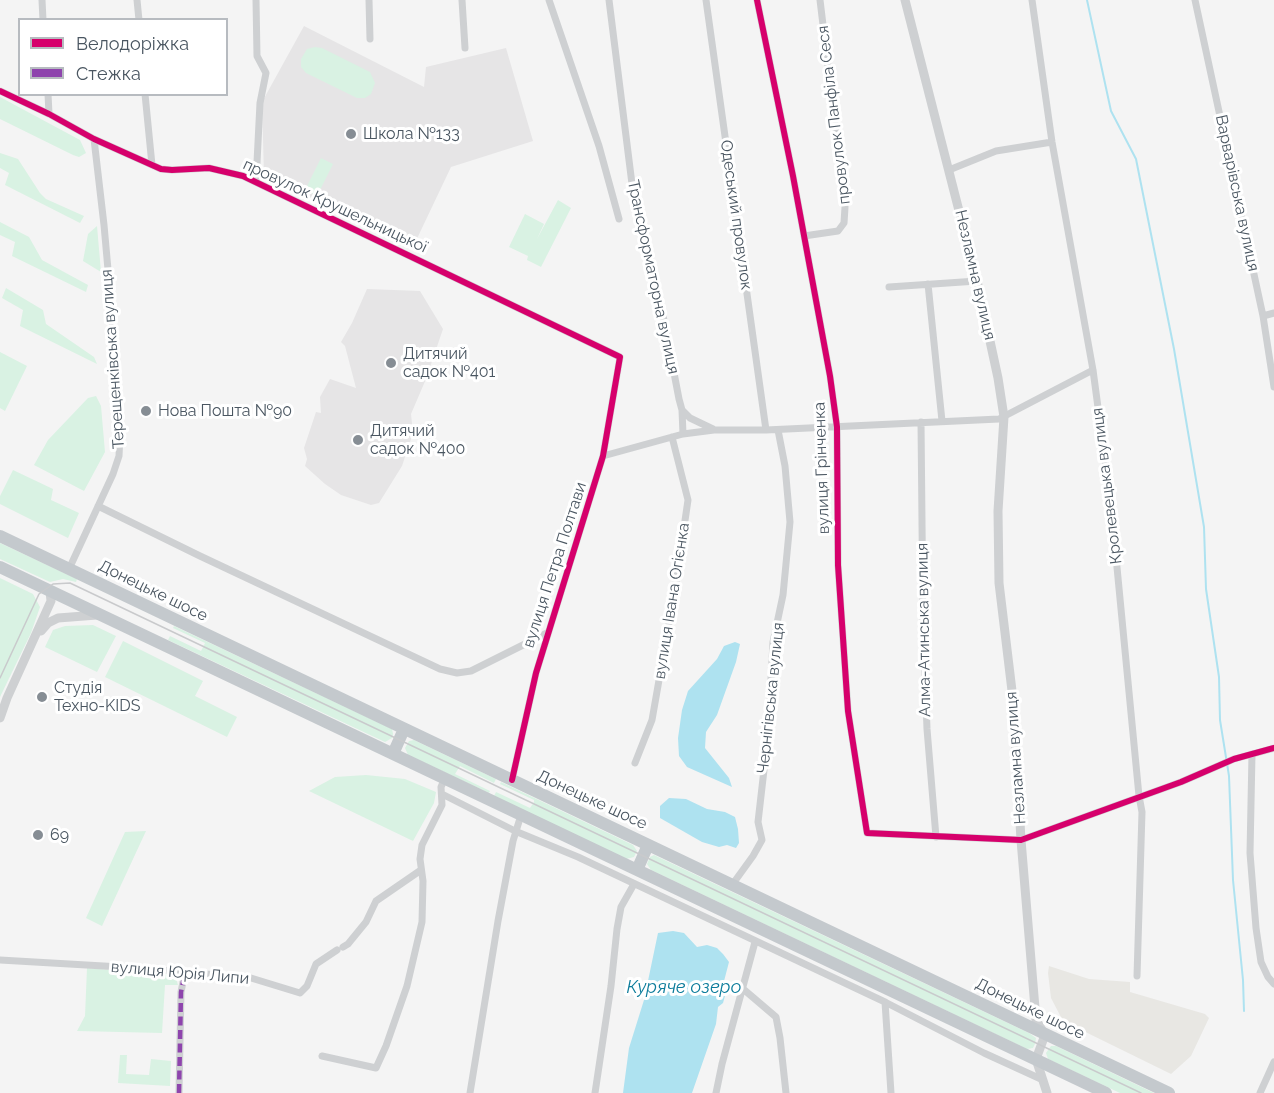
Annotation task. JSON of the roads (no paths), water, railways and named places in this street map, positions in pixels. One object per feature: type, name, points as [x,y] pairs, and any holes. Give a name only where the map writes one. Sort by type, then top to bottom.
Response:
[{"type":"highway","name":"Донецьке шосе","points":[[0,536],[1169,1093]]},
{"type":"highway","points":[[0,567],[1106,1093]]},
{"type":"highway","points":[[393,754],[404,729]]},
{"type":"highway","points":[[637,870],[648,845]]},
{"type":"street","points":[[42,0],[43,18]]},
{"type":"street","points":[[137,0],[139,18]]},
{"type":"street","points":[[256,0],[257,56],[266,74],[260,103],[256,182]]},
{"type":"street","points":[[369,0],[370,39]]},
{"type":"street","points":[[462,0],[465,48]]},
{"type":"street","points":[[549,0],[598,146],[619,219]]},
{"type":"street","name":"Трансформаторна вулиця","points":[[609,0],[633,192],[661,305],[682,410],[683,434]]},
{"type":"street","name":"Одеський провулок","points":[[706,0],[766,430]]},
{"type":"street","name":"вулиця Грінченка","points":[[757,0],[804,236],[837,427],[838,566],[848,711],[867,833],[936,837]]},
{"type":"street","name":"провулок Панфіла Сеся","points":[[804,236],[838,231],[844,223],[845,207],[820,0]]},
{"type":"street","name":"Незламна вулиця","points":[[905,0],[977,281],[1004,417],[998,512],[998,564],[1012,699],[1036,1020],[1045,1035]]},
{"type":"street","name":"Кролевецька вулиця","points":[[1032,0],[1052,142],[1094,370],[1111,505],[1142,812],[1137,976]]},
{"type":"street","name":"Варварівська вулиця","points":[[1195,0],[1263,316],[1274,387]]},
{"type":"street","name":"провулок Крушельницької","points":[[0,91],[49,114],[93,139],[152,165],[172,170],[209,168],[229,172],[256,182],[620,357]]},
{"type":"street","points":[[48,96],[49,114]]},
{"type":"street","points":[[145,96],[152,165]]},
{"type":"street","name":"Терещенківська вулиця","points":[[69,569],[119,456],[120,435],[104,225],[93,139]]},
{"type":"street","points":[[949,170],[996,150],[1052,142]]},
{"type":"street","points":[[889,287],[977,281]]},
{"type":"street","points":[[928,284],[942,421]]},
{"type":"street","points":[[1263,316],[1274,312]]},
{"type":"street","name":"вулиця Петра Полтави","points":[[512,780],[536,672],[603,456],[620,357]]},
{"type":"street","points":[[603,456],[683,434],[714,430],[778,430],[1004,417],[1094,370]]},
{"type":"street","points":[[682,410],[714,430]]},
{"type":"street","name":"Алма-Атинська вулиця","points":[[921,422],[923,622],[927,729],[936,837]]},
{"type":"street","name":"Чернігівська вулиця","points":[[732,885],[762,840],[758,822],[768,735],[773,642],[783,596],[790,522],[785,466],[778,430]]},
{"type":"street","name":"вулиця Івана Огієнка","points":[[635,764],[652,720],[688,500],[672,437]]},
{"type":"street","points":[[98,506],[440,669],[456,673],[471,670],[547,633]]},
{"type":"street","points":[[0,718],[51,601],[50,591]]},
{"type":"street","points":[[36,638],[48,623],[58,618],[99,615]]},
{"type":"street","points":[[936,837],[1021,840],[1234,759],[1274,748]]},
{"type":"street","points":[[1252,754],[1250,853],[1256,928],[1261,962],[1274,984]]},
{"type":"street","points":[[322,1056],[376,1068],[386,1046],[407,986],[417,944],[422,911],[423,881],[420,859],[422,845],[442,805],[441,787],[445,778]]},
{"type":"street","points":[[442,794],[515,831],[578,857],[885,1002],[984,1053],[1043,1080]]},
{"type":"street","points":[[470,1093],[487,977],[515,831],[521,815]]},
{"type":"street","name":"вулиця Юрія Липи","points":[[0,960],[250,978],[300,993],[307,986],[316,964],[348,944],[366,922],[376,901],[421,870]]},
{"type":"street","points":[[596,1093],[621,907],[634,884]]},
{"type":"street","points":[[743,936],[748,923]]},
{"type":"street","points":[[716,1093],[755,942]]},
{"type":"street","points":[[179,1093],[181,992],[185,972]]},
{"type":"street","points":[[742,988],[776,1017],[786,1093]]},
{"type":"street","points":[[885,1002],[891,1093]]},
{"type":"street","points":[[1045,1035],[1036,1059],[1047,1093]]},
{"type":"street","points":[[1260,1093],[1274,1062]]},
{"type":"water","points":[[735,642],[740,644],[736,662],[717,715],[706,732],[705,748],[729,778],[732,787],[687,767],[679,756],[678,738],[682,710],[688,691],[717,659],[724,646]]},
{"type":"water","points":[[669,798],[686,799],[707,809],[725,812],[735,817],[739,843],[736,848],[727,845],[719,847],[702,842],[660,818],[660,806]]},
{"type":"water","name":"Куряче озеро","points":[[673,931],[684,933],[697,947],[707,945],[717,948],[729,962],[723,985],[725,996],[723,1003],[718,1007],[716,1024],[692,1093],[623,1093],[629,1048],[644,1000],[658,933]]},
{"type":"waterway","points":[[1087,0],[1111,111],[1136,159],[1174,349],[1204,527],[1206,589],[1219,677],[1220,720],[1229,776],[1233,880],[1244,1011]]},
{"type":"tram line","points":[[0,678],[39,594],[53,584],[70,583],[1141,1093]]},
{"type":"place","name":"Школа №133","points":[[351,134]]},
{"type":"place","name":"Дитячий садок №401","points":[[391,363]]},
{"type":"place","name":"Нова Пошта №90","points":[[146,411]]},
{"type":"place","name":"Дитячий садок №400","points":[[358,440]]},
{"type":"place","name":"Студія Техно-KIDS","points":[[42,697]]},
{"type":"place","name":"69","points":[[38,835]]}]
